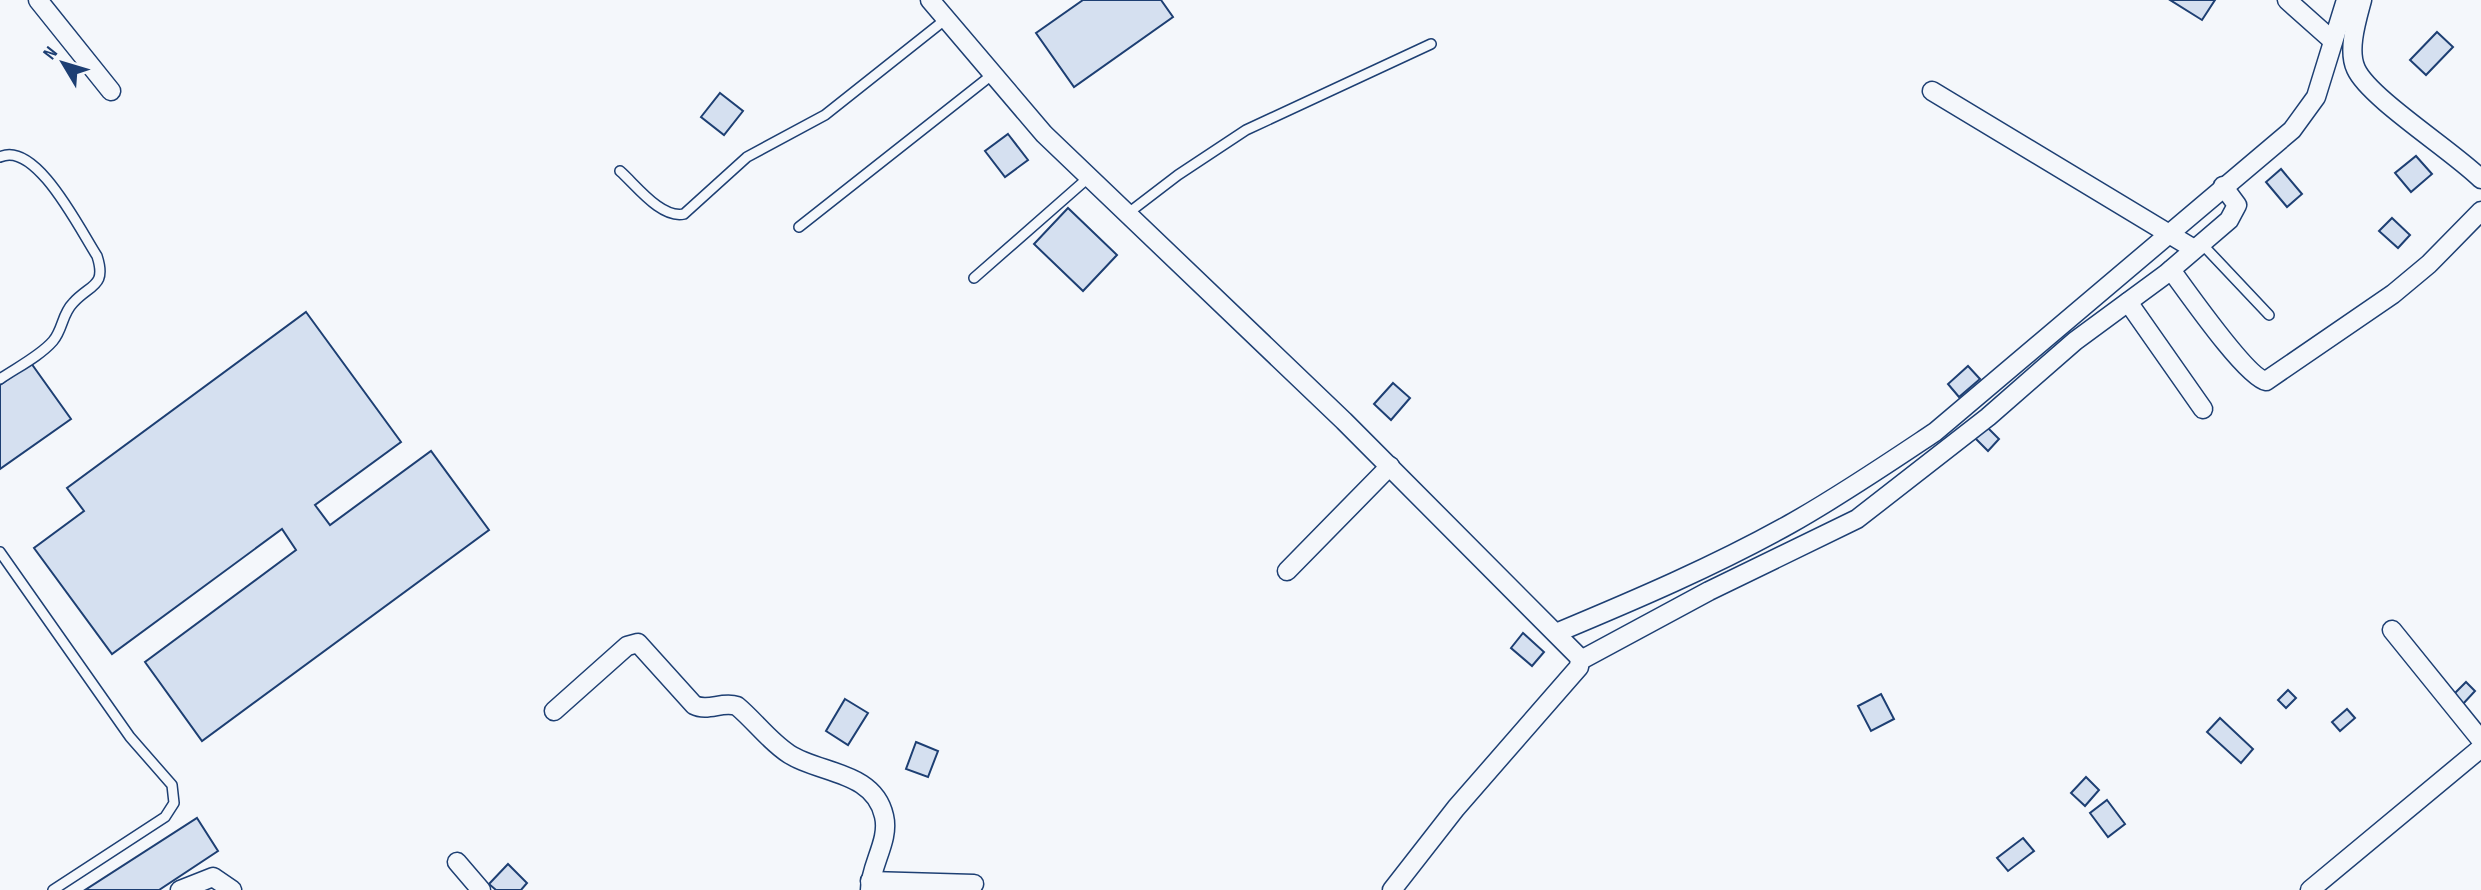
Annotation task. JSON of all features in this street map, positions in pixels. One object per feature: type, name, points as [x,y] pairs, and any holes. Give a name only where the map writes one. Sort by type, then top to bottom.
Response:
[{"type":"street","points":[[38,0],[111,91]]},
{"type":"street","points":[[930,0],[1044,134],[1390,466],[1570,648],[1579,667],[1456,808],[1392,890]]},
{"type":"street","points":[[2287,0],[2333,41]]},
{"type":"street","points":[[1570,648],[1655,592],[1788,525],[1871,476],[1935,432],[2168,232],[2292,130],[2316,97],[2346,0]]},
{"type":"street","points":[[2362,0],[2354,29],[2354,66],[2366,85],[2457,155],[2481,179]]},
{"type":"street","points":[[1932,91],[2063,172],[2168,232],[2198,246]]},
{"type":"street","points":[[1570,648],[1709,591],[1857,519],[1988,417],[2075,341],[2171,270],[2198,246],[2237,210],[2235,201],[2223,186]]},
{"type":"street","points":[[2171,270],[2227,344],[2256,377],[2266,381],[2393,294],[2429,264],[2481,211]]},
{"type":"street","points":[[2128,302],[2203,409]]},
{"type":"street","points":[[1287,571],[1390,466]]},
{"type":"street","points":[[2392,629],[2481,740]]},
{"type":"street","points":[[554,711],[627,646],[638,643],[694,705],[704,709],[726,704],[737,706],[789,755],[867,787],[880,805],[885,818],[883,840],[870,885],[974,884]]},
{"type":"street","points":[[2310,890],[2481,748]]},
{"type":"street","points":[[457,862],[481,890]]},
{"type":"street","points":[[180,890],[213,877],[232,890]]},
{"type":"lane","points":[[620,171],[662,209],[676,216],[684,214],[747,158],[825,115],[946,19]]},
{"type":"lane","points":[[1127,214],[1246,130],[1431,44]]},
{"type":"lane","points":[[799,228],[993,74]]},
{"type":"lane","points":[[0,157],[7,153],[24,156],[43,174],[97,256],[102,271],[96,284],[73,302],[65,313],[62,327],[51,342],[0,379]]},
{"type":"lane","points":[[974,278],[1088,178]]},
{"type":"lane","points":[[2198,246],[2269,315]]},
{"type":"lane","points":[[0,552],[130,737],[172,785],[174,803],[165,817],[53,890]]},
{"type":"building","points":[[1083,0],[1161,0],[1173,17],[1074,87],[1036,33]]},
{"type":"building","points":[[2170,0],[2215,0],[2202,20]]},
{"type":"building","points":[[2437,32],[2453,47],[2426,75],[2410,60]]},
{"type":"building","points":[[720,93],[743,111],[724,135],[701,117]]},
{"type":"building","points":[[1008,134],[1028,160],[1005,177],[985,151]]},
{"type":"building","points":[[2416,156],[2432,174],[2411,192],[2395,173]]},
{"type":"building","points":[[2281,169],[2302,194],[2287,207],[2266,182]]},
{"type":"building","points":[[1068,208],[1117,255],[1083,291],[1034,244]]},
{"type":"building","points":[[2392,218],[2410,235],[2398,248],[2379,231]]},
{"type":"building","points":[[306,312],[401,442],[315,505],[330,525],[431,451],[489,530],[202,741],[145,662],[296,550],[282,529],[112,654],[34,548],[84,511],[67,488]]},
{"type":"building","points":[[31,363],[71,419],[0,469],[0,385]]},
{"type":"building","points":[[1968,366],[1980,379],[1959,397],[1948,384]]},
{"type":"building","points":[[1393,383],[1410,398],[1391,420],[1374,404]]},
{"type":"building","points":[[1986,426],[1999,439],[1988,451],[1974,437]]},
{"type":"building","points":[[1523,633],[1544,652],[1532,666],[1511,648]]},
{"type":"building","points":[[2466,682],[2475,691],[2462,705],[2452,696]]},
{"type":"building","points":[[2288,690],[2296,698],[2286,708],[2278,700]]},
{"type":"building","points":[[1881,694],[1894,719],[1871,731],[1858,706]]},
{"type":"building","points":[[845,699],[868,713],[848,745],[826,731]]},
{"type":"building","points":[[2347,709],[2355,718],[2340,731],[2332,722]]},
{"type":"building","points":[[2220,718],[2253,749],[2241,763],[2207,732]]},
{"type":"building","points":[[916,742],[938,751],[928,777],[906,769]]},
{"type":"building","points":[[2086,777],[2099,790],[2085,806],[2071,793]]},
{"type":"building","points":[[2107,800],[2125,824],[2108,837],[2090,813]]},
{"type":"building","points":[[197,818],[218,851],[159,890],[85,890]]},
{"type":"building","points":[[2023,838],[2034,851],[2008,871],[1997,858]]},
{"type":"building","points":[[508,864],[527,883],[521,890],[496,890],[489,884]]}]
